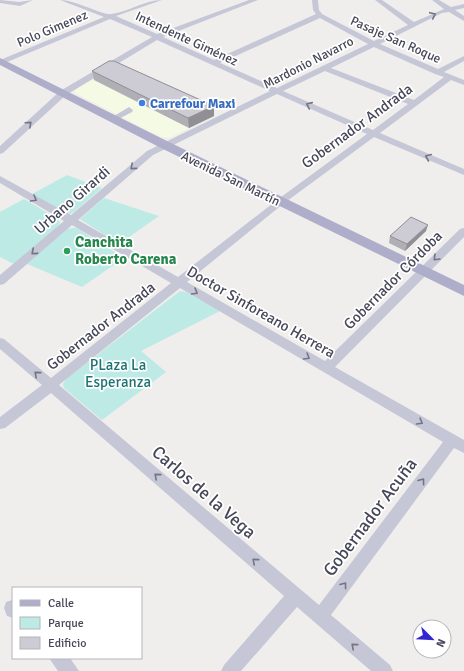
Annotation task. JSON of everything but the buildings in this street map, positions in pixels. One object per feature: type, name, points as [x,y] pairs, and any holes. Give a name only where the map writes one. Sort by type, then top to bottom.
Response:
[{"type":"main road","name":"Avenida San Martín","points":[[1,62],[165,145],[464,292]]},
{"type":"street","points":[[0,1],[20,4],[30,0]]},
{"type":"street","name":"Intendente Giménez","points":[[67,0],[111,16],[373,134],[464,172]]},
{"type":"street","name":"Polo Gimenez","points":[[1,62],[111,16],[159,0]]},
{"type":"street","points":[[0,151],[63,94],[116,65],[157,37],[254,0]]},
{"type":"street","points":[[214,63],[320,15],[316,10],[315,0]]},
{"type":"street","points":[[378,0],[413,25]]},
{"type":"street","points":[[435,0],[464,19]]},
{"type":"street","name":"Mardonio Navarro","points":[[165,145],[223,114],[278,92],[413,25],[449,9],[464,6]]},
{"type":"street","name":"Pasaje San Roque","points":[[320,15],[373,44],[464,83]]},
{"type":"street","points":[[438,72],[464,58]]},
{"type":"street","points":[[324,68],[414,103]]},
{"type":"street","name":"Gobernador Andrada","points":[[0,424],[39,396],[280,202],[450,77]]},
{"type":"street","points":[[113,119],[129,110]]},
{"type":"street","name":"Urbano Girardi","points":[[0,281],[150,152],[165,145]]},
{"type":"street","name":"Doctor Sinforeano Herrera","points":[[0,179],[458,444]]},
{"type":"street","name":"Gobernador Córdoba","points":[[326,368],[464,231]]},
{"type":"street","name":"Carlos de la Vega","points":[[0,342],[384,671]]},
{"type":"street","name":"Gobernador Acuña","points":[[320,617],[458,444]]},
{"type":"street","points":[[230,671],[296,596]]},
{"type":"street","points":[[59,659],[70,671]]},
{"type":"shaded area","name":"Carrefour Maxi","points":[[109,70],[210,118],[169,138],[161,137],[75,93],[75,90]]},
{"type":"green space","points":[[67,175],[102,188],[70,214],[32,194]]},
{"type":"green space","points":[[104,198],[159,216],[119,244],[80,219]]},
{"type":"green space","points":[[24,199],[58,219],[60,223],[14,264],[0,257],[0,212]]},
{"type":"green space","points":[[77,228],[124,258],[82,287],[27,264],[67,229]]},
{"type":"green space","name":"PLaza La Esperanza","points":[[180,291],[186,292],[220,311],[141,351],[166,372],[102,420],[64,388],[63,384],[66,379]]},
{"type":"place","name":"Carrefour Maxi","points":[[142,103]]},
{"type":"place","name":"Canchita Roberto Carena","points":[[67,251]]}]
